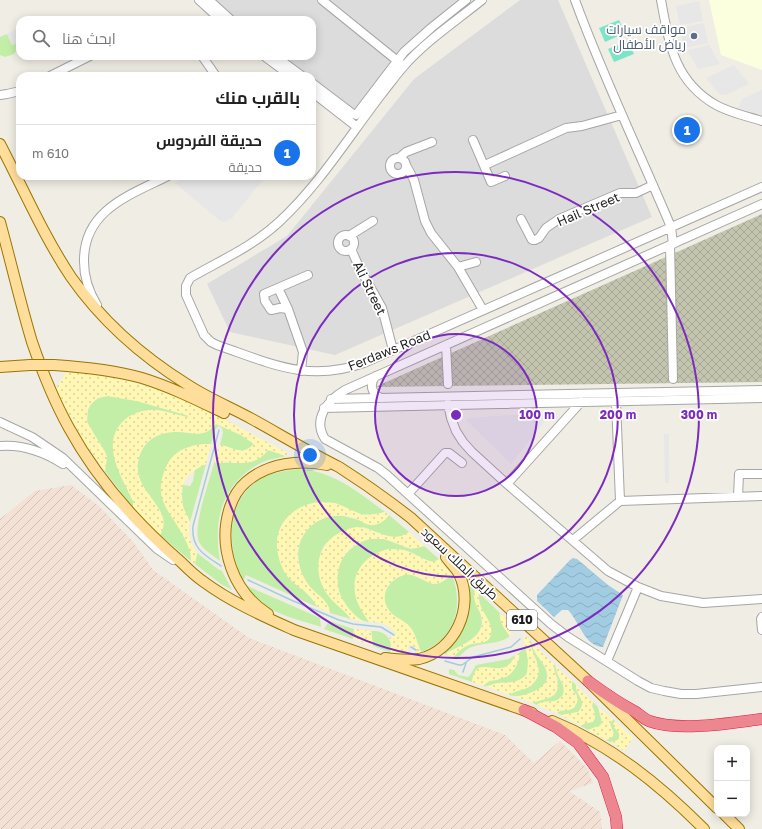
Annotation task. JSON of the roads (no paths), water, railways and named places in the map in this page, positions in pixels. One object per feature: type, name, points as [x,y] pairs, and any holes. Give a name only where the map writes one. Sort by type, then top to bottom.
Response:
[{"type":"highway","points":[[588,681],[610,698],[649,721],[684,726],[762,719]]},
{"type":"highway","points":[[524,710],[556,727],[578,743],[603,777],[616,817],[617,829]]},
{"type":"main road","points":[[0,144],[16,175]]},
{"type":"main road","points":[[18,180],[57,255],[87,298],[112,325],[146,356],[188,386],[252,419],[311,453]]},
{"type":"main road","points":[[0,222],[32,342],[51,391],[68,428],[90,463],[136,520],[161,545],[203,581],[239,605],[294,630],[524,710],[574,730],[620,757],[660,788],[704,829]]},
{"type":"main road","points":[[0,367],[54,364],[86,367],[142,378],[190,396],[252,427],[311,453]]},
{"type":"main road","name":"طريق الملك سعود","points":[[311,453],[339,467],[362,481],[390,501],[429,535],[588,681],[714,805]]},
{"type":"main road","points":[[294,630],[263,611],[252,601],[235,577],[229,562],[226,548],[225,532],[228,515],[237,493],[246,482],[268,469],[300,462],[339,467]]},
{"type":"main road","points":[[369,656],[410,660],[420,659],[438,650],[450,639],[458,628],[461,620],[464,600],[462,582],[458,573],[429,535]]},
{"type":"main road","points":[[727,817],[739,829]]},
{"type":"street","points":[[199,0],[217,16]]},
{"type":"street","points":[[209,0],[227,16]]},
{"type":"street","points":[[322,0],[404,66]]},
{"type":"street","points":[[316,86],[356,115],[396,60],[431,28],[466,0]]},
{"type":"street","name":"Ferdaws Road","points":[[482,0],[441,32],[404,66],[357,126],[317,181],[278,223],[236,254],[190,278],[186,286],[186,295],[202,332],[207,339],[211,342],[286,368],[301,371],[321,372],[350,368],[762,186]]},
{"type":"street","points":[[575,0],[586,31],[671,227],[673,379],[670,388],[663,392]]},
{"type":"street","points":[[661,0],[672,51],[687,80],[696,90],[716,105],[762,121]]},
{"type":"street","points":[[58,72],[82,60]]},
{"type":"street","points":[[205,60],[213,72]]},
{"type":"street","points":[[269,60],[286,72]]},
{"type":"street","points":[[281,60],[297,72]]},
{"type":"street","points":[[0,95],[16,91]]},
{"type":"street","points":[[316,95],[357,126]]},
{"type":"street","points":[[485,165],[566,128],[582,126],[622,114]]},
{"type":"street","points":[[473,140],[491,182],[505,176]]},
{"type":"street","points":[[406,167],[405,171],[400,174],[395,174],[390,165],[392,161],[399,158],[406,152],[432,142]]},
{"type":"street","points":[[399,158],[405,161],[406,167],[414,180],[431,233],[458,267],[483,310]]},
{"type":"street","points":[[112,325],[96,304],[86,280],[84,256],[89,234],[99,218],[117,202],[160,180]]},
{"type":"street","name":"Hail Street","points":[[521,219],[532,240],[535,240],[539,238],[546,228],[559,219],[620,193],[636,193],[653,185]]},
{"type":"street","points":[[762,204],[345,390],[331,399],[324,408],[320,423],[322,435],[325,439],[378,468],[551,624],[568,637],[638,681],[651,688],[681,694],[696,694],[762,687]]},
{"type":"street","points":[[349,236],[354,242],[351,249],[344,251],[340,248],[338,243],[342,236],[349,236],[373,221]]},
{"type":"street","name":"Ali Street","points":[[351,249],[359,267],[382,308],[393,350]]},
{"type":"street","points":[[458,267],[476,262]]},
{"type":"street","points":[[286,307],[271,310],[265,301],[264,294],[308,275]]},
{"type":"street","points":[[278,288],[303,352],[301,371]]},
{"type":"street","points":[[446,345],[448,384],[451,392],[458,396]]},
{"type":"street","points":[[377,376],[372,381],[372,387],[374,394],[381,398]]},
{"type":"street","points":[[673,379],[676,387],[683,392]]},
{"type":"street","points":[[437,397],[445,392],[448,384]]},
{"type":"street","points":[[324,408],[448,404],[663,392],[762,390]]},
{"type":"street","points":[[331,399],[458,396],[581,402],[762,398]]},
{"type":"street","points":[[616,401],[620,501]]},
{"type":"street","points":[[506,484],[581,402]]},
{"type":"street","points":[[448,404],[456,431],[472,452],[506,484],[608,571],[638,587],[661,596],[703,603],[762,599]]},
{"type":"street","points":[[0,422],[45,444],[63,458],[157,549],[203,581]]},
{"type":"street","points":[[0,446],[9,445],[29,448],[50,456],[80,474]]},
{"type":"street","points":[[408,494],[445,453],[449,453],[462,463]]},
{"type":"street","points":[[738,497],[739,474],[762,474]]},
{"type":"street","points":[[573,540],[620,501],[762,496]]},
{"type":"street","points":[[607,661],[638,587]]},
{"type":"street","points":[[762,617],[762,630]]},
{"type":"water","points":[[573,558],[577,559],[608,585],[623,595],[603,647],[591,643],[568,610],[562,610],[554,617],[537,601],[537,595]]},
{"type":"waterway","points":[[219,430],[193,526],[193,534],[196,545],[200,550],[221,566]]},
{"type":"waterway","points":[[248,580],[339,620],[353,624],[381,627],[394,635]]},
{"type":"waterway","points":[[445,661],[462,665],[473,657],[511,647],[520,639]]},
{"type":"waterway","points":[[411,647],[416,650]]},
{"type":"waterway","points":[[463,672],[466,663]]},
{"type":"place","name":"مواقف سيارات رياض الأطفال","points":[[694,36]]},
{"type":"place","name":"حديقة الفردوس","points":[[687,130]]}]
